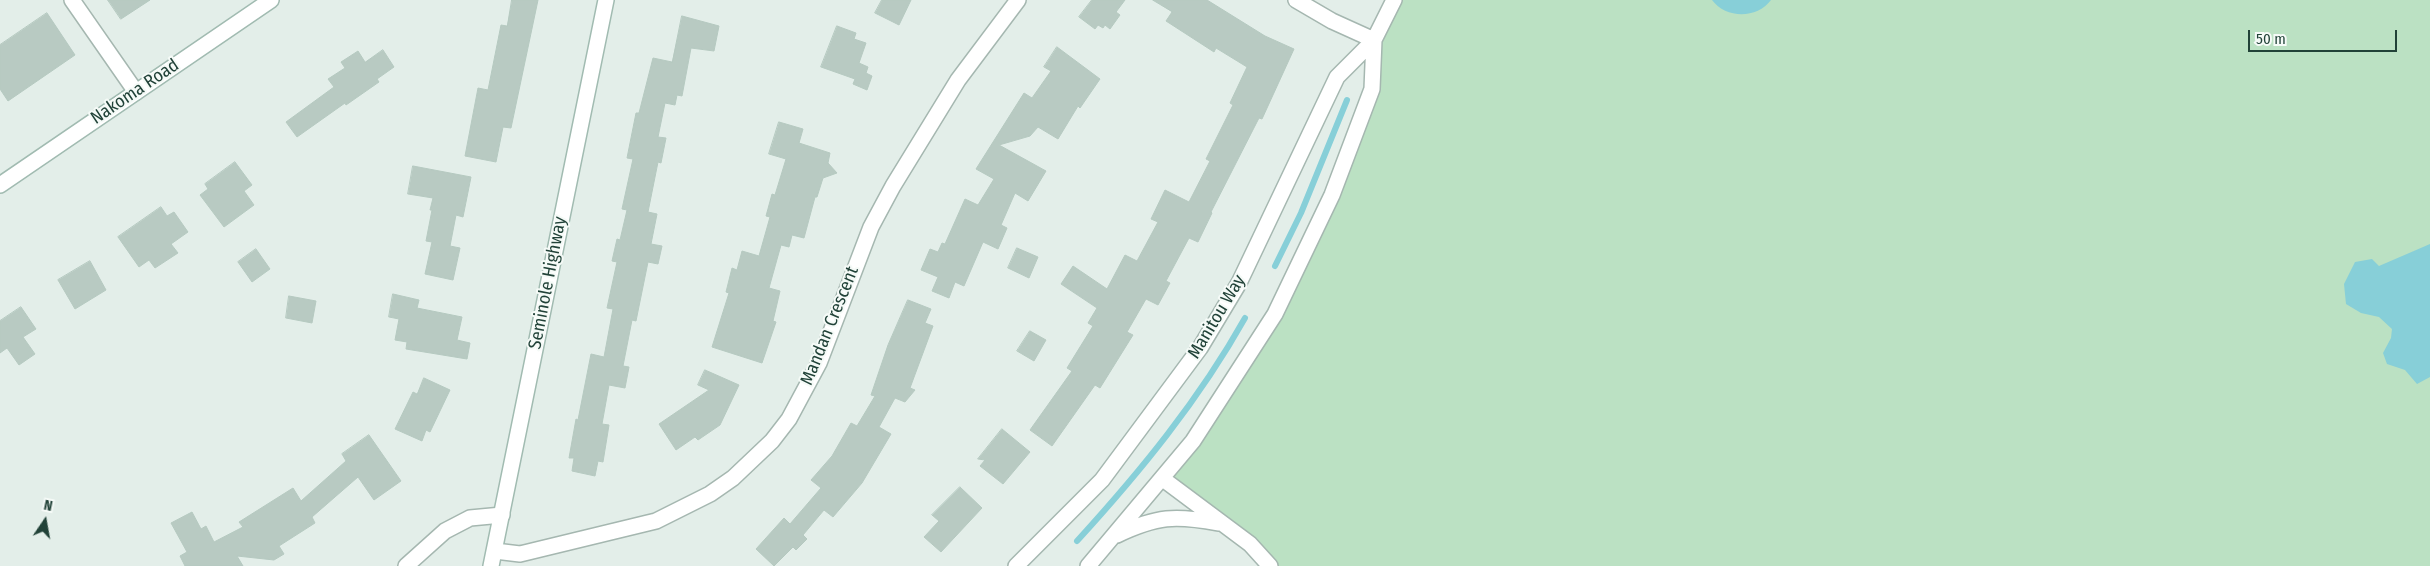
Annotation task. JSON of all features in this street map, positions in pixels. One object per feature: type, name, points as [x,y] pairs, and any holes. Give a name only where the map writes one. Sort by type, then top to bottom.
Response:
[{"type":"street","points":[[72,0],[136,92]]},
{"type":"street","name":"Nakoma Road","points":[[0,185],[271,0]]},
{"type":"street","name":"Seminole Highway","points":[[493,558],[606,0]]},
{"type":"street","name":"Mandan Crescent","points":[[493,558],[520,554],[656,521],[710,494],[733,478],[772,441],[789,419],[819,362],[871,227],[893,186],[958,80],[1018,0]]},
{"type":"street","points":[[1296,0],[1332,21],[1374,40]]},
{"type":"street","name":"Manitou Way","points":[[1016,566],[1102,480],[1200,348],[1239,283],[1337,77],[1374,40],[1394,0]]},
{"type":"street","name":"Manitou Way","points":[[1088,566],[1193,441],[1276,314],[1332,195],[1372,89],[1374,40]]},
{"type":"street","points":[[1163,479],[1250,544],[1270,566]]},
{"type":"street","points":[[406,566],[446,531],[470,518],[502,515]]},
{"type":"street","points":[[1112,538],[1142,524],[1169,518],[1192,518],[1222,524]]},
{"type":"green space","points":[[1394,0],[2430,0],[2430,566],[1270,566],[1163,479],[1275,314],[1372,89],[1374,40]]},
{"type":"water","points":[[1712,0],[1771,0],[1758,11],[1742,14],[1725,11]]},
{"type":"water","points":[[2430,244],[2430,377],[2417,384],[2405,370],[2387,364],[2383,353],[2391,338],[2392,329],[2379,317],[2361,313],[2346,304],[2344,284],[2355,262],[2372,259],[2379,266]]},
{"type":"building","points":[[108,0],[150,0],[121,19]]},
{"type":"building","points":[[512,0],[538,0],[511,128],[503,127],[496,162],[465,156],[478,88],[488,90],[501,25],[507,26]]},
{"type":"building","points":[[882,0],[911,0],[899,25],[875,13]]},
{"type":"building","points":[[1092,0],[1125,0],[1116,12],[1120,15],[1110,29],[1105,25],[1103,28],[1098,25],[1095,29],[1079,17]]},
{"type":"building","points":[[1153,0],[1207,0],[1265,36],[1294,49],[1262,119],[1259,118],[1211,212],[1198,242],[1189,238],[1166,281],[1170,283],[1158,305],[1146,299],[1127,332],[1133,335],[1100,388],[1095,385],[1052,446],[1030,430],[1072,371],[1067,368],[1093,326],[1088,323],[1097,308],[1061,284],[1073,266],[1107,289],[1125,255],[1137,261],[1158,222],[1151,219],[1165,190],[1189,202],[1210,161],[1206,159],[1233,105],[1230,103],[1247,67],[1216,48],[1214,52],[1166,21],[1172,12]]},
{"type":"building","points":[[47,13],[75,55],[8,101],[0,89],[0,45]]},
{"type":"building","points":[[682,16],[719,26],[714,51],[691,48],[682,96],[677,95],[675,105],[665,103],[658,137],[666,138],[661,163],[658,162],[648,212],[657,214],[651,244],[662,246],[658,264],[648,262],[636,321],[632,320],[623,366],[629,367],[625,388],[609,385],[602,424],[609,425],[603,462],[598,461],[595,476],[572,471],[574,458],[569,458],[576,419],[578,420],[591,354],[604,357],[613,309],[607,308],[617,262],[612,261],[617,239],[620,240],[627,210],[622,209],[633,159],[627,158],[636,113],[639,113],[653,58],[672,62]]},
{"type":"building","points":[[837,26],[856,33],[854,39],[866,43],[859,63],[868,67],[866,73],[872,76],[867,90],[853,84],[855,79],[821,67]]},
{"type":"building","points":[[1057,47],[1100,79],[1080,108],[1078,106],[1058,139],[1038,127],[1030,136],[999,145],[1046,171],[1028,201],[1015,193],[1001,225],[1007,228],[998,249],[983,242],[964,286],[955,282],[949,298],[932,291],[938,277],[921,270],[930,249],[938,252],[942,243],[945,244],[965,199],[978,205],[994,179],[976,169],[1024,93],[1032,98],[1051,71],[1044,67]]},
{"type":"building","points":[[383,50],[394,67],[377,79],[379,82],[297,137],[286,122],[334,87],[328,79],[345,68],[341,62],[358,51],[365,62]]},
{"type":"building","points":[[779,122],[803,129],[799,143],[830,153],[828,163],[837,173],[823,178],[817,197],[815,197],[804,238],[792,235],[789,247],[781,245],[769,288],[780,291],[773,321],[776,322],[762,363],[712,347],[729,293],[726,292],[732,268],[737,270],[742,251],[759,256],[770,217],[766,216],[772,194],[775,195],[786,159],[769,154]]},
{"type":"building","points":[[235,162],[252,185],[244,191],[254,205],[224,227],[200,195],[208,189],[205,184]]},
{"type":"building","points":[[413,166],[471,177],[463,217],[456,215],[450,246],[460,248],[453,280],[425,274],[432,242],[426,241],[433,198],[408,194]]},
{"type":"building","points":[[161,207],[167,216],[174,212],[188,232],[171,244],[178,253],[155,268],[149,260],[139,267],[118,237]]},
{"type":"building","points":[[1017,248],[1038,257],[1029,278],[1008,268]]},
{"type":"building","points":[[256,249],[270,269],[252,282],[238,262]]},
{"type":"building","points":[[90,261],[106,290],[75,309],[58,280]]},
{"type":"building","points":[[393,294],[419,300],[417,308],[462,317],[457,340],[470,343],[467,359],[406,349],[407,342],[395,340],[399,319],[389,317]]},
{"type":"building","points":[[289,296],[316,301],[312,323],[286,318]]},
{"type":"building","points":[[908,300],[931,309],[925,323],[933,326],[910,388],[915,390],[905,402],[895,398],[879,427],[891,434],[862,483],[833,517],[824,510],[803,535],[807,539],[796,550],[793,547],[774,566],[756,549],[784,518],[790,524],[821,488],[811,480],[832,456],[851,423],[857,426],[875,396],[871,395],[888,345]]},
{"type":"building","points":[[21,307],[36,329],[23,337],[35,354],[19,365],[7,348],[0,353],[0,321]]},
{"type":"building","points":[[1030,331],[1046,340],[1034,361],[1017,351]]},
{"type":"building","points":[[705,370],[739,385],[720,425],[698,440],[695,437],[676,450],[659,424],[709,390],[698,385]]},
{"type":"building","points":[[424,378],[450,390],[430,432],[426,430],[422,441],[395,429],[413,392],[417,394]]},
{"type":"building","points":[[1002,429],[1030,452],[1003,484],[980,466],[985,460],[978,459]]},
{"type":"building","points":[[369,435],[401,481],[374,500],[358,477],[312,517],[315,523],[279,546],[284,554],[274,560],[237,556],[243,566],[185,566],[180,556],[187,552],[171,523],[192,512],[201,529],[206,526],[214,542],[243,527],[239,522],[293,488],[301,501],[346,461],[342,454]]},
{"type":"building","points":[[960,487],[982,508],[941,552],[924,537],[939,521],[932,515]]},
{"type":"waterway","points":[[1275,266],[1301,213],[1347,100]]},
{"type":"waterway","points":[[1077,541],[1146,462],[1208,378],[1245,318]]}]
